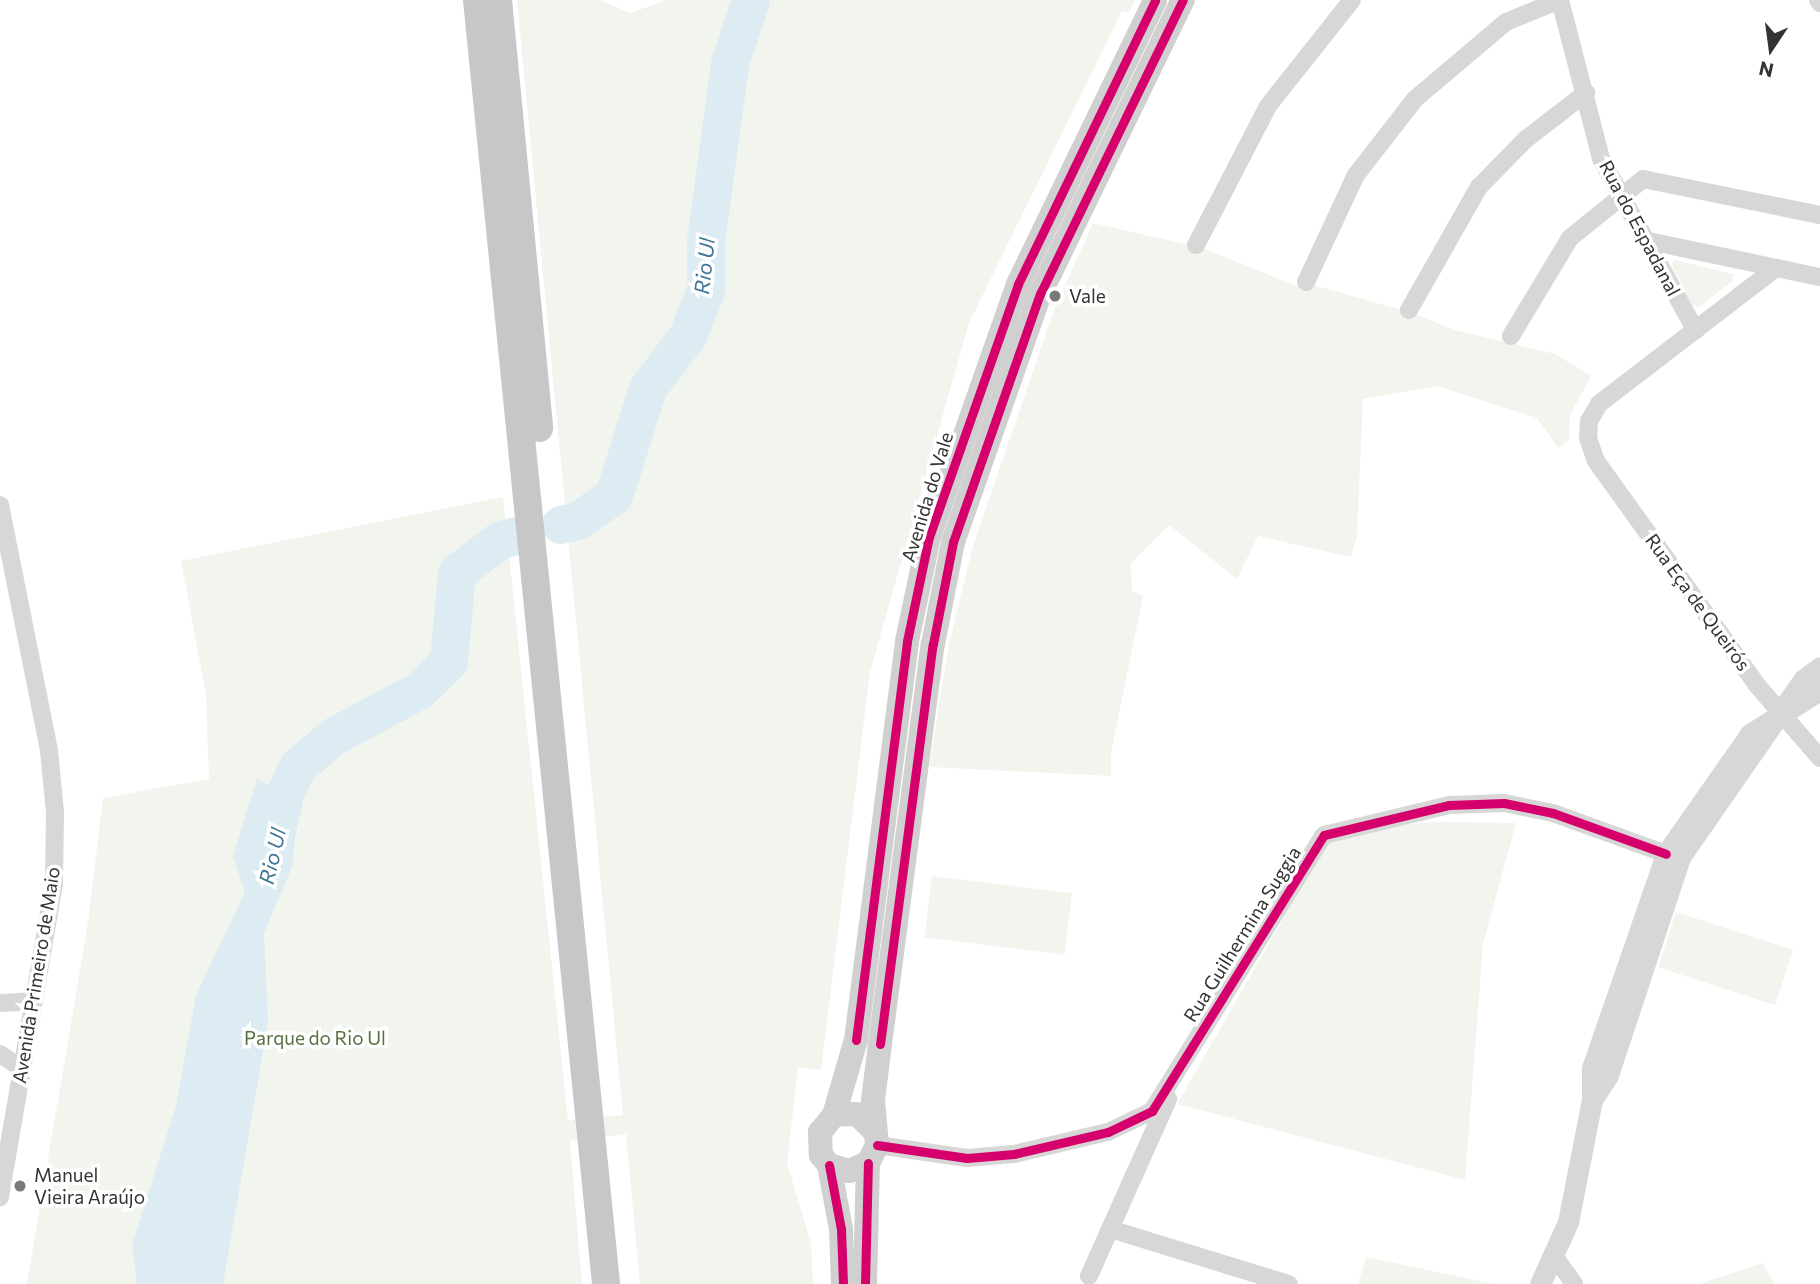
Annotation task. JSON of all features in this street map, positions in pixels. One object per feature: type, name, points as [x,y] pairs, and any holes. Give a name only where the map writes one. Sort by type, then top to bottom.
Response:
[{"type":"highway","points":[[477,0],[606,1284]]},
{"type":"highway","points":[[498,0],[622,1284]]},
{"type":"main road","name":"Avenida do Vale","points":[[843,1284],[841,1229],[830,1165],[821,1155],[818,1138],[834,1115],[856,1040],[907,641],[929,537],[1018,284],[1155,0]]},
{"type":"main road","name":"Avenida do Vale","points":[[865,1284],[874,1147],[873,1100],[881,1030],[933,644],[953,542],[1040,294],[1183,0]]},
{"type":"main road","points":[[830,1165],[849,1171],[874,1147],[857,1114],[834,1115]]},
{"type":"street","name":"Rua do Espadanal","points":[[1560,0],[1601,159],[1696,331]]},
{"type":"street","points":[[1306,282],[1356,175],[1400,116],[1446,70],[1506,22],[1560,0]]},
{"type":"street","points":[[1196,244],[1268,106],[1347,2]]},
{"type":"street","points":[[1409,310],[1479,187],[1526,139],[1586,93]]},
{"type":"street","points":[[1511,336],[1570,238],[1643,179],[1820,215]]},
{"type":"street","points":[[1644,240],[1820,277]]},
{"type":"street","points":[[1696,331],[1776,268]]},
{"type":"street","name":"Rua Eça de Queirós","points":[[1696,331],[1599,404],[1590,421],[1588,438],[1596,461],[1780,716],[1820,758]]},
{"type":"street","name":"Avenida Primeiro de Maio","points":[[0,505],[49,751],[55,811],[54,884],[0,1197]]},
{"type":"street","points":[[1592,1100],[1608,1075],[1680,857],[1803,680],[1820,667]]},
{"type":"street","points":[[1539,1284],[1568,1222],[1592,1100],[1592,1068],[1667,854],[1750,734],[1820,690]]},
{"type":"street","name":"Rua Guilhermina Suggia","points":[[874,1147],[967,1158],[1014,1154],[1108,1132],[1152,1111],[1324,835],[1449,805],[1504,803],[1553,813],[1667,854]]},
{"type":"street","points":[[0,1003],[34,1001]]},
{"type":"street","points":[[0,1054],[22,1069]]},
{"type":"street","points":[[1088,1276],[1167,1104],[1170,1086]]},
{"type":"street","points":[[1110,1229],[1289,1284]]},
{"type":"street","points":[[1554,1256],[1574,1284]]},
{"type":"green space","name":"Parque do Rio Ul","points":[[517,0],[600,0],[630,13],[667,0],[1135,0],[1129,13],[1122,11],[969,323],[870,672],[821,1070],[798,1067],[787,1163],[811,1243],[813,1284],[640,1284],[626,1134],[570,1141],[582,1284],[27,1284],[88,922],[103,798],[209,779],[206,695],[181,561],[503,497],[568,1120],[623,1115]]},
{"type":"green space","points":[[1093,223],[1203,248],[1296,286],[1310,284],[1415,314],[1454,330],[1555,354],[1591,376],[1570,415],[1569,440],[1558,448],[1537,418],[1437,386],[1363,399],[1357,535],[1351,557],[1258,536],[1237,579],[1169,525],[1131,563],[1132,591],[1143,596],[1111,753],[1111,776],[929,767],[949,644],[973,546],[1054,310]]},
{"type":"green space","points":[[1674,260],[1733,274],[1733,281],[1699,307],[1692,305],[1671,265]]},
{"type":"green space","points":[[1435,822],[1516,823],[1483,944],[1465,1180],[1177,1104],[1322,851],[1335,838],[1363,829]]},
{"type":"green space","points":[[932,876],[1072,893],[1064,955],[924,938]]},
{"type":"green space","points":[[1676,912],[1793,950],[1775,1005],[1658,967]]},
{"type":"green space","points":[[1366,1257],[1470,1279],[1495,1284],[1358,1284]]},
{"type":"green space","points":[[1763,1263],[1774,1284],[1699,1284]]},
{"type":"water","points":[[257,779],[299,803],[292,867],[264,933],[268,1023],[223,1284],[137,1284],[132,1245],[176,1106],[196,995],[245,892],[233,856]]},
{"type":"waterway","name":"Rio Ul","points":[[561,525],[578,521],[614,496],[648,389],[688,336],[706,291],[706,242],[730,64],[751,0]]},
{"type":"waterway","name":"Rio Ul","points":[[274,844],[285,794],[298,767],[333,737],[419,691],[449,662],[457,573],[501,540],[516,536]]},
{"type":"cycle path","points":[[856,1040],[907,641],[929,537],[1018,284],[1155,0]]},
{"type":"cycle path","points":[[880,1044],[933,644],[953,542],[1040,294],[1183,0]]},
{"type":"cycle path","points":[[877,1145],[967,1158],[1014,1154],[1108,1132],[1152,1111],[1324,835],[1449,805],[1504,803],[1553,813],[1666,854]]},
{"type":"cycle path","points":[[865,1284],[868,1163]]},
{"type":"cycle path","points":[[829,1165],[841,1229],[843,1284]]},
{"type":"place","name":"Vale","points":[[1055,296]]},
{"type":"place","name":"Manuel Vieira Araújo","points":[[20,1186]]}]
